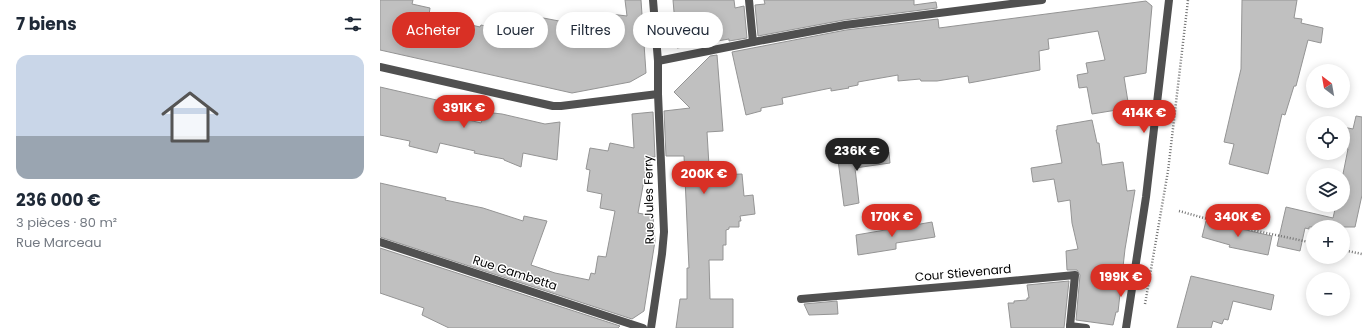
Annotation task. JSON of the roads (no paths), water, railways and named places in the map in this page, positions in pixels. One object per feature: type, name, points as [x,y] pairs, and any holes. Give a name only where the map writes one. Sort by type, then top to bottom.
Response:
[{"type":"street","name":"Rue Jules Ferry","points":[[651,328],[664,232],[658,61],[653,0]]},
{"type":"street","points":[[749,0],[754,42]]},
{"type":"street","points":[[658,61],[845,25],[1042,0]]},
{"type":"street","points":[[1126,328],[1146,197],[1169,0]]},
{"type":"street","points":[[380,67],[553,106],[658,94]]},
{"type":"street","name":"Rue Gambetta","points":[[380,242],[643,328]]},
{"type":"street","name":"Cour Stievenard","points":[[801,299],[1075,275],[1070,327],[1086,328]]}]
